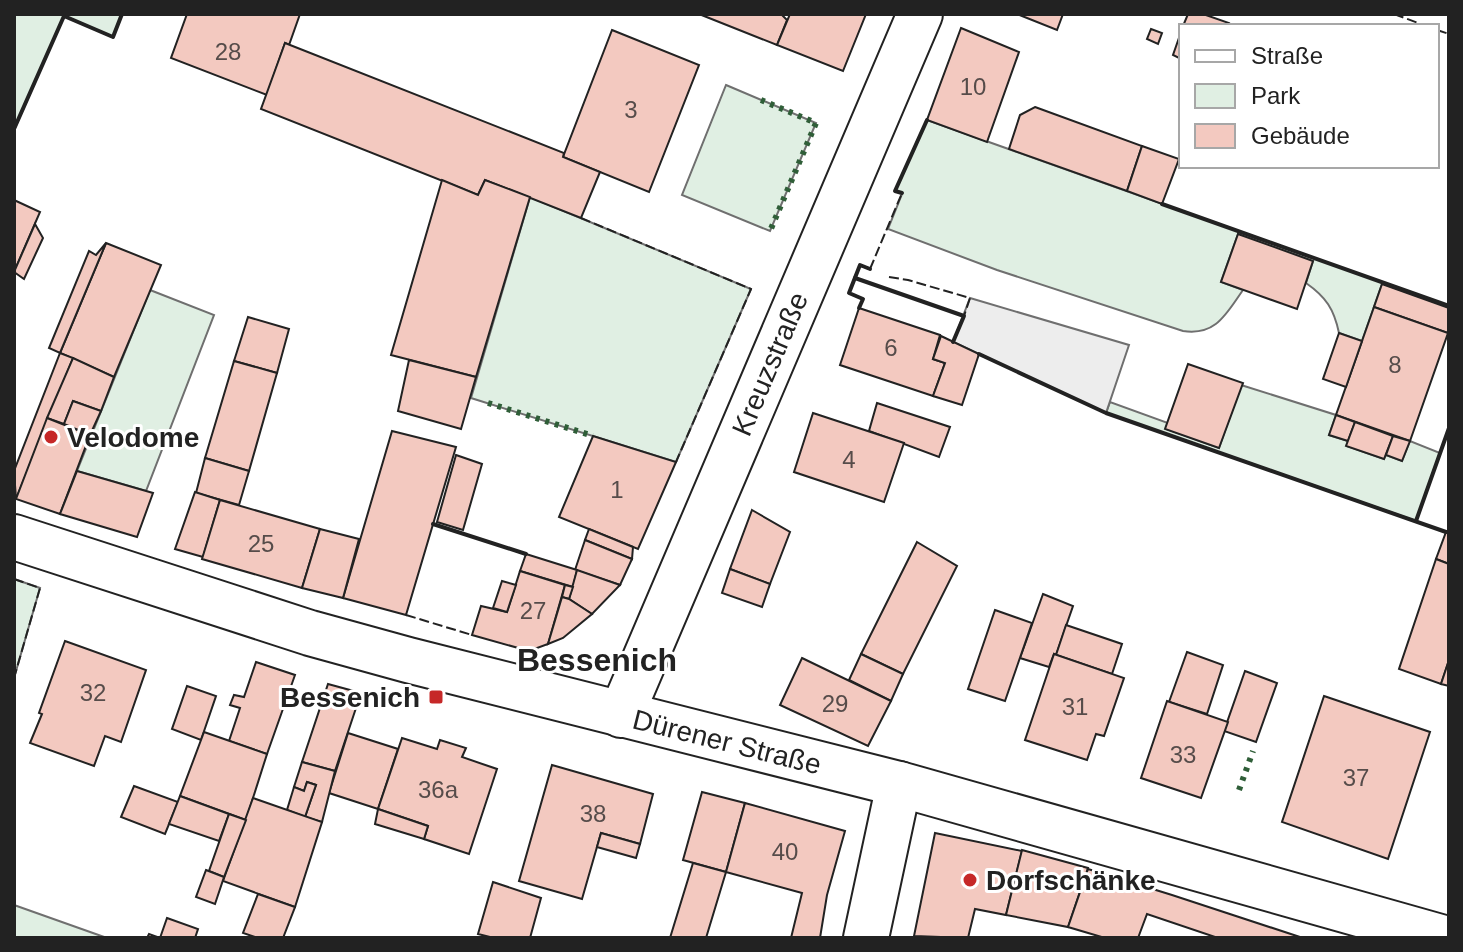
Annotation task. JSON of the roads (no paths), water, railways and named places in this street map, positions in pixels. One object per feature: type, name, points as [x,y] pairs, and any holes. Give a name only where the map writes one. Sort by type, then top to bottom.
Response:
[{"type":"street","name":"Kreuzstraße","points":[[621,715],[920,14]]},
{"type":"street","name":"Dürener Straße","points":[[14,537],[310,633],[899,784],[1444,938]]},
{"type":"street","points":[[866,938],[899,784]]},
{"type":"place","name":"Velodome","points":[[51,437]]},
{"type":"place","name":"Bessenich","points":[[436,697]]},
{"type":"place","name":"Dorfschänke","points":[[970,880]]},
{"type":"district","name":"Bessenich","points":[[597,660]]}]
